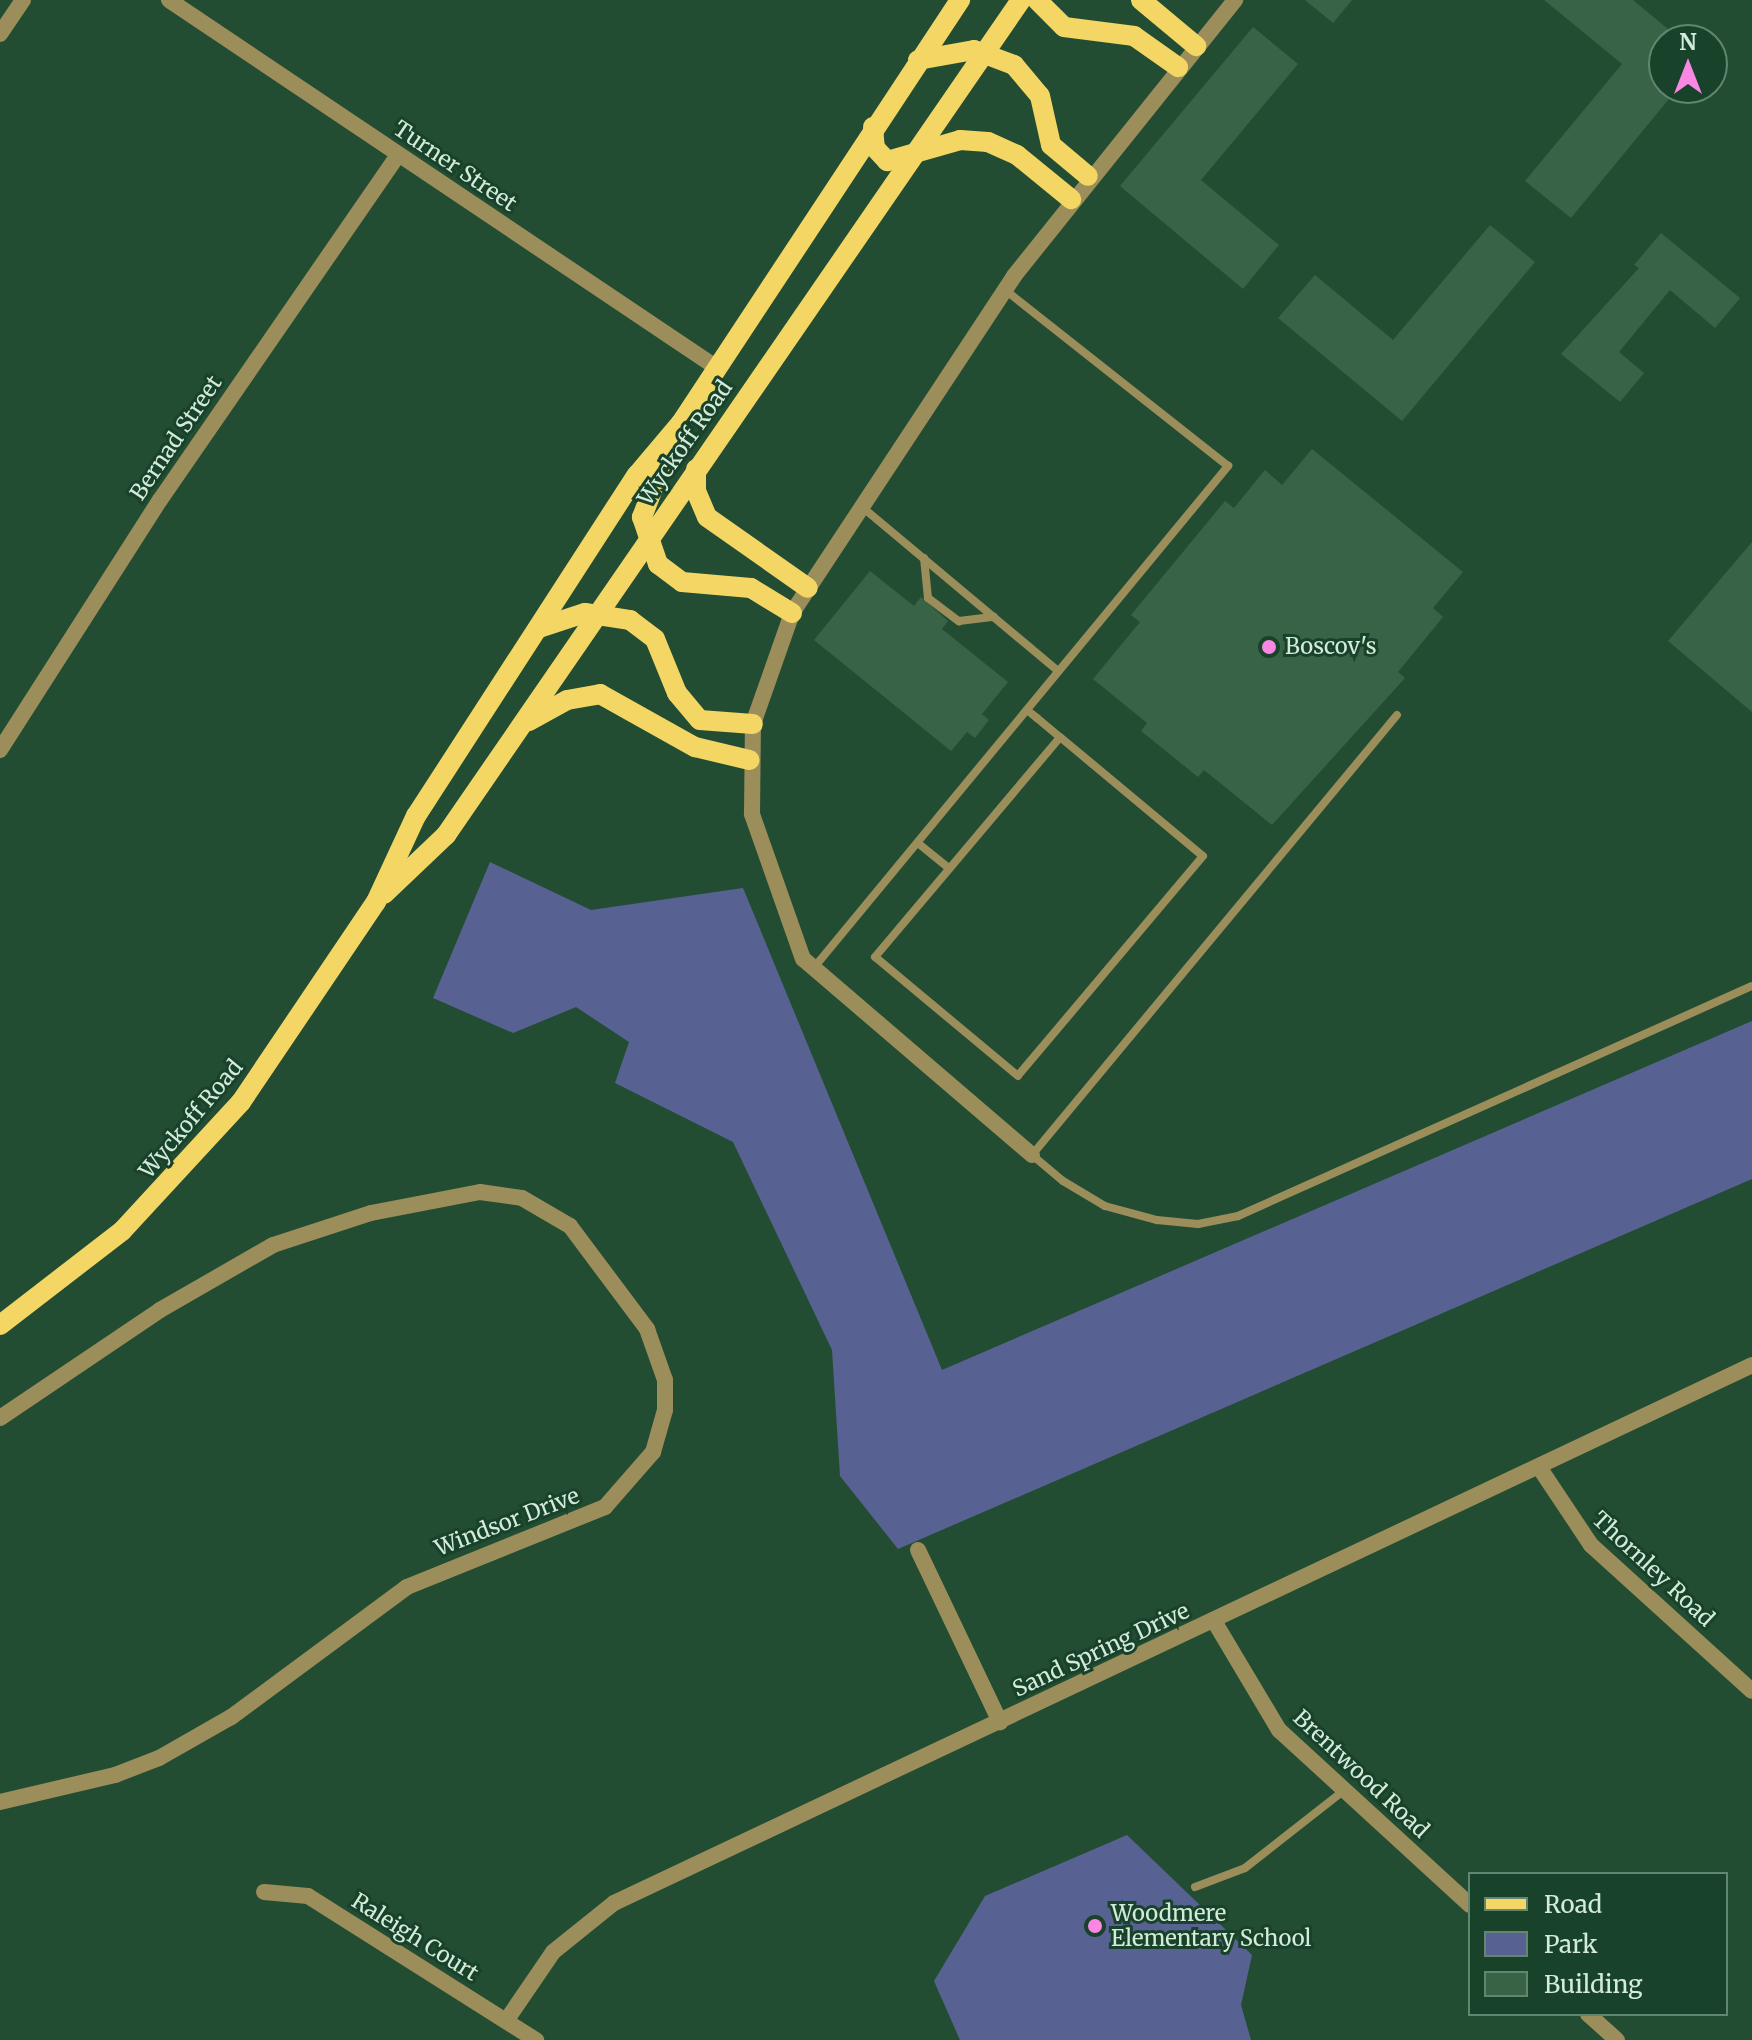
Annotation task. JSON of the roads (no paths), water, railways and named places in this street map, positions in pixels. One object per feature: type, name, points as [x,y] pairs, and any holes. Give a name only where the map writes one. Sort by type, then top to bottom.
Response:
[{"type":"main road","name":"Wyckoff Road","points":[[0,1325],[122,1231],[201,1151],[241,1102],[376,902],[416,816],[637,475],[681,423],[873,127],[960,0]]},
{"type":"main road","name":"Wyckoff Road","points":[[376,902],[446,835],[596,612],[1021,0]]},
{"type":"main road","points":[[1037,0],[1064,27],[1134,36],[1178,67]]},
{"type":"main road","points":[[1141,0],[1196,46]]},
{"type":"main road","points":[[918,60],[985,52],[1027,76],[1040,96],[1051,145],[1088,176]]},
{"type":"main road","points":[[873,127],[875,148],[883,159],[914,157],[960,140],[988,142],[1017,155],[1071,199]]},
{"type":"main road","points":[[681,423],[645,500],[646,540],[658,564],[682,582],[751,588],[792,613]]},
{"type":"main road","points":[[696,469],[696,491],[707,517],[808,588]]},
{"type":"main road","points":[[539,628],[596,612],[623,617],[650,634],[677,693],[700,720],[753,724]]},
{"type":"main road","points":[[522,725],[567,700],[600,694],[695,747],[749,760]]},
{"type":"street","points":[[0,34],[23,0]]},
{"type":"street","name":"Turner Street","points":[[169,0],[717,368]]},
{"type":"street","points":[[1032,1155],[811,970],[793,942],[763,855],[749,760],[753,724],[792,613],[1005,290],[1088,176],[1235,0]]},
{"type":"street","name":"Bernad Street","points":[[0,750],[160,500],[397,156]]},
{"type":"street","name":"Windsor Drive","points":[[0,1418],[184,1295],[273,1245],[371,1213],[480,1192],[522,1198],[570,1226],[647,1329],[665,1380],[665,1410],[653,1452],[605,1507],[407,1587],[231,1717],[159,1758],[115,1775],[0,1802]]},
{"type":"street","name":"Sand Spring Drive","points":[[506,2021],[553,1952],[614,1903],[1752,1365]]},
{"type":"street","name":"Thornley Road","points":[[1539,1467],[1591,1545],[1752,1691]]},
{"type":"street","points":[[918,1550],[1000,1722]]},
{"type":"street","name":"Brentwood Road","points":[[1214,1621],[1279,1730],[1342,1792],[1468,1903]]},
{"type":"street","name":"Raleigh Court","points":[[264,1892],[308,1896],[536,2040]]},
{"type":"street","points":[[1590,2016],[1617,2040]]},
{"type":"lane","points":[[811,970],[919,844],[1228,466],[1005,290]]},
{"type":"lane","points":[[862,507],[1058,671]]},
{"type":"lane","points":[[924,558],[928,598],[962,622],[994,617]]},
{"type":"lane","points":[[1027,710],[1060,737],[1203,856],[1018,1076],[875,957],[1060,737]]},
{"type":"lane","points":[[1397,715],[1032,1155],[1105,1206],[1157,1220],[1218,1221],[1752,986]]},
{"type":"lane","points":[[919,844],[949,868]]},
{"type":"lane","points":[[1195,1887],[1245,1868],[1282,1844],[1342,1792]]},
{"type":"place","name":"Boscov's","points":[[1269,647]]},
{"type":"place","name":"Woodmere Elementary School","points":[[1095,1926]]}]
